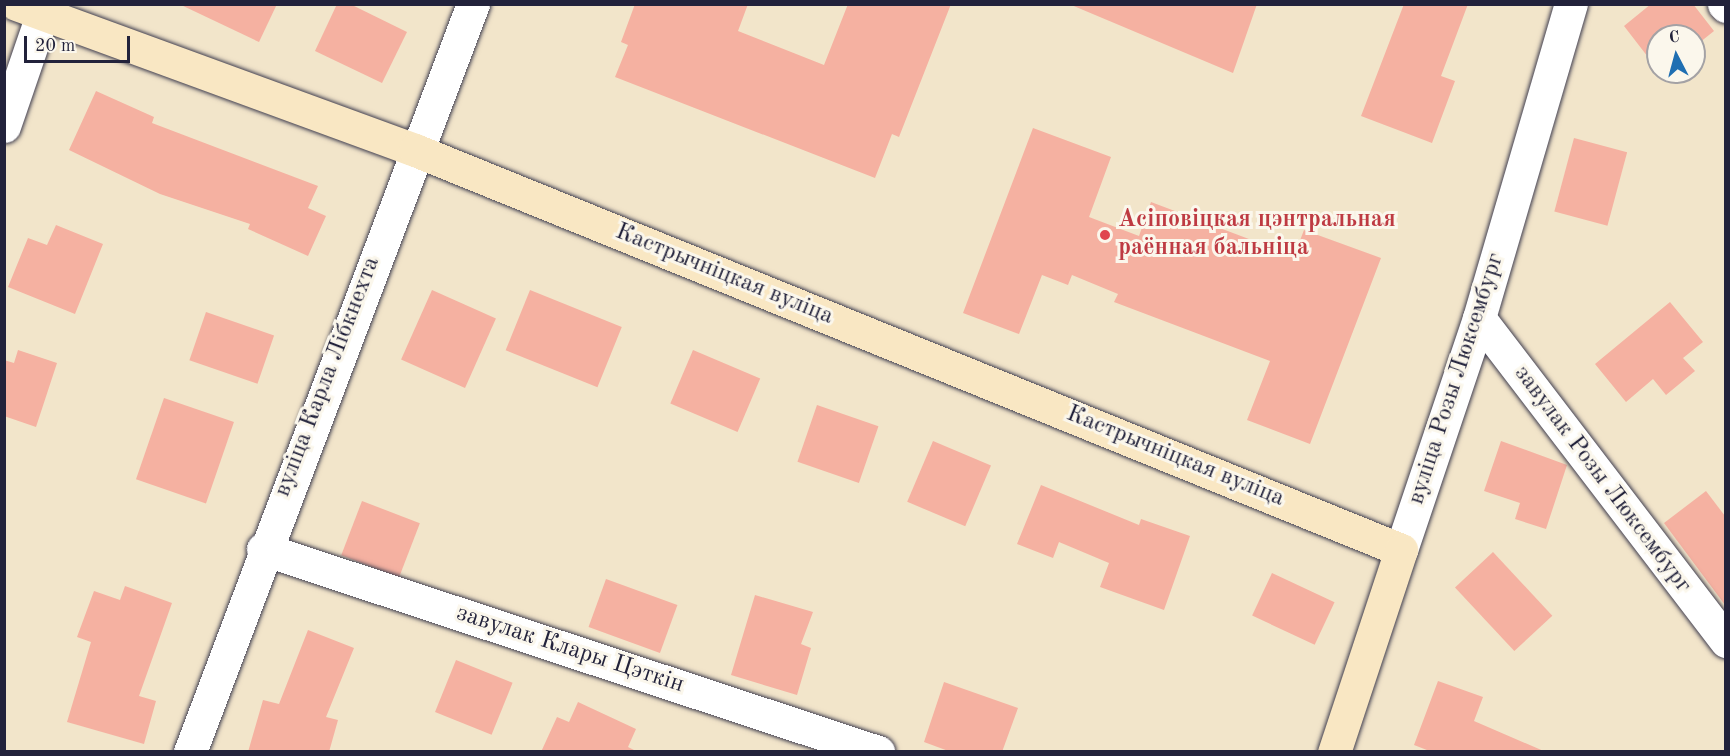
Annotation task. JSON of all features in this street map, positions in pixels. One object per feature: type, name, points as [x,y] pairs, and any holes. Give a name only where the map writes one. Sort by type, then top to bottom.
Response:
[{"type":"street","name":"вуліца Карла Лібкнехта","points":[[190,752],[263,549],[473,4]]},
{"type":"street","name":"вуліца Розы Люксембург","points":[[1334,752],[1479,318],[1571,4]]},
{"type":"street","name":"Кастрычніцкая вуліца","points":[[4,126],[29,10],[415,150],[1401,550]]},
{"type":"street","name":"завулак Розы Люксембург","points":[[1479,318],[1725,641]]},
{"type":"street","name":"завулак Клары Цэткін","points":[[263,549],[878,752]]},
{"type":"building","points":[[179,4],[277,4],[259,42]]},
{"type":"building","points":[[337,4],[350,4],[407,32],[382,83],[315,51]]},
{"type":"building","points":[[635,4],[748,4],[738,31],[824,65],[848,4],[951,4],[899,137],[892,134],[875,178],[615,77],[628,45],[621,42]]},
{"type":"building","points":[[1069,4],[1257,4],[1233,73]]},
{"type":"building","points":[[1404,4],[1468,4],[1441,76],[1455,81],[1432,143],[1361,116]]},
{"type":"building","points":[[1651,4],[1693,4],[1714,31],[1706,37],[1706,24],[1646,24],[1646,54],[1624,26]]},
{"type":"building","points":[[96,91],[154,117],[152,123],[318,186],[308,208],[326,216],[308,256],[248,229],[250,224],[160,194],[69,150]]},
{"type":"building","name":"Асіповіцкая цэнтральная раённая бальніца","points":[[1033,128],[1111,157],[1089,217],[1139,236],[1151,202],[1294,256],[1304,230],[1381,258],[1310,444],[1247,420],[1270,361],[1114,302],[1118,294],[1072,275],[1068,285],[1042,275],[1019,334],[963,313]]},
{"type":"building","points":[[1574,138],[1627,152],[1607,226],[1554,211]]},
{"type":"building","points":[[56,225],[103,244],[75,314],[8,287],[28,238],[47,245]]},
{"type":"building","points":[[432,290],[496,318],[465,388],[401,359]]},
{"type":"building","points":[[530,290],[622,327],[597,387],[506,350]]},
{"type":"building","points":[[1670,302],[1703,342],[1683,358],[1695,371],[1666,395],[1653,379],[1626,402],[1595,364]]},
{"type":"building","points":[[206,312],[274,335],[257,384],[189,360]]},
{"type":"building","points":[[18,350],[57,363],[36,427],[4,416],[4,360],[14,363]]},
{"type":"building","points":[[693,350],[760,379],[738,432],[670,403]]},
{"type":"building","points":[[164,398],[234,422],[206,503],[136,479]]},
{"type":"building","points":[[817,405],[878,426],[859,483],[797,462]]},
{"type":"building","points":[[933,441],[991,466],[965,526],[907,502]]},
{"type":"building","points":[[1501,441],[1567,465],[1546,529],[1515,519],[1520,503],[1484,491]]},
{"type":"building","points":[[1041,485],[1139,525],[1141,519],[1190,536],[1164,610],[1100,587],[1109,563],[1059,542],[1053,558],[1017,544]]},
{"type":"building","points":[[1706,491],[1725,516],[1725,605],[1664,523]]},
{"type":"building","points":[[362,501],[420,523],[399,577],[341,555]]},
{"type":"building","points":[[1493,552],[1552,616],[1514,651],[1455,587]]},
{"type":"building","points":[[1272,573],[1335,602],[1315,645],[1252,616]]},
{"type":"building","points":[[606,579],[677,605],[660,653],[589,627]]},
{"type":"building","points":[[125,586],[172,603],[139,696],[156,701],[144,744],[67,722],[91,642],[77,637],[94,591],[120,600]]},
{"type":"building","points":[[755,595],[813,612],[801,644],[811,648],[797,695],[731,675]]},
{"type":"building","points":[[308,630],[354,648],[326,717],[338,720],[329,752],[248,752],[263,700],[279,704]]},
{"type":"building","points":[[456,660],[513,683],[492,735],[435,712]]},
{"type":"building","points":[[1438,681],[1483,697],[1474,721],[1546,752],[1432,752],[1414,745]]},
{"type":"building","points":[[944,682],[1018,708],[1002,752],[951,752],[924,742]]},
{"type":"building","points":[[578,702],[636,729],[628,747],[638,752],[541,752],[557,717],[569,722]]},
{"type":"place","name":"Асіповіцкая цэнтральная раённая бальніца","points":[[1105,235]]}]
